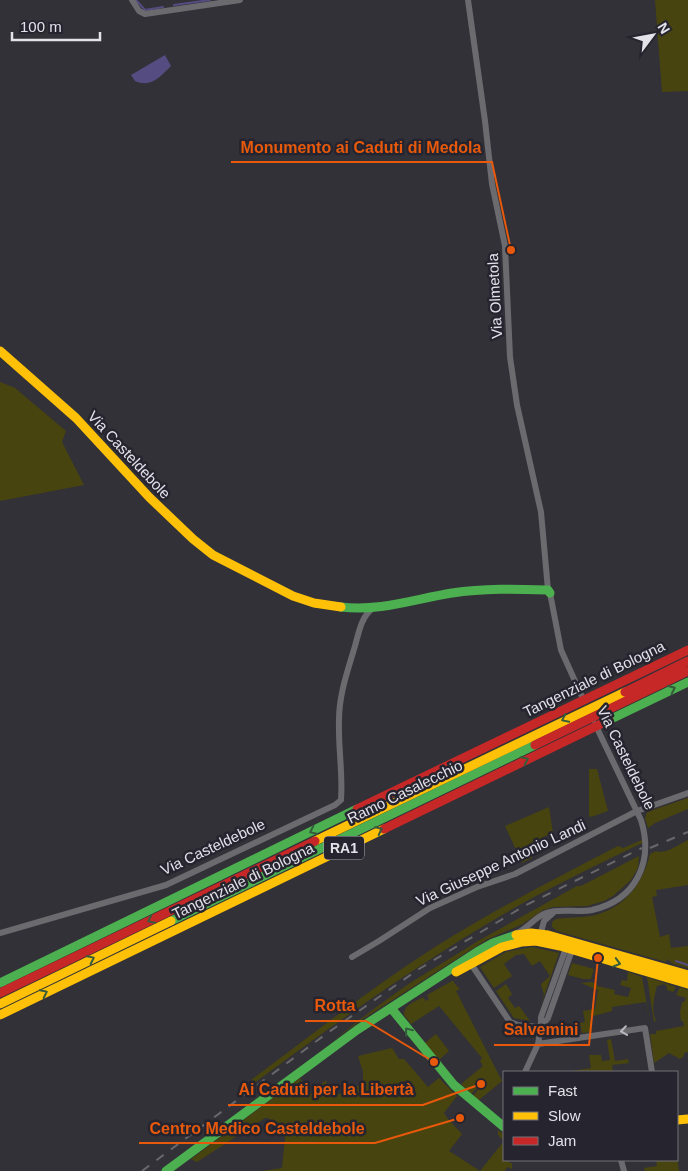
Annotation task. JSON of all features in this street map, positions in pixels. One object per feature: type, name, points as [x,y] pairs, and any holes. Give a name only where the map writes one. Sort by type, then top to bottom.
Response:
[{"type":"main road","name":"Via Casteldebole","points":[[0,351],[76,418],[149,497],[193,539],[213,555],[293,596],[314,603],[355,609],[373,608],[451,593],[496,589],[549,592]]},
{"type":"main road","name":"Tangenziale di Bologna","points":[[0,983],[589,696],[688,650]]},
{"type":"main road","name":"Ramo Casalecchio","points":[[0,993],[688,661]]},
{"type":"main road","name":"Ramo Casalecchio","points":[[0,1004],[688,671]]},
{"type":"main road","name":"Tangenziale di Bologna","points":[[0,1015],[688,682]]},
{"type":"main road","points":[[534,934],[569,949],[688,975]]},
{"type":"main road","points":[[412,995],[502,947],[522,942],[534,934]]},
{"type":"main road","points":[[166,1171],[357,1030],[487,946],[514,935],[534,934],[638,965],[688,984]]},
{"type":"main road","points":[[392,1008],[406,1028],[454,1085],[503,1126]]},
{"type":"street","points":[[132,0],[139,11],[145,14],[240,0]]},
{"type":"street","name":"Via Olmetola","points":[[468,0],[492,184],[505,246],[510,357],[518,414],[541,512],[549,592]]},
{"type":"street","name":"Via Casteldebole","points":[[534,934],[536,920],[544,914],[591,910],[606,906],[621,898],[636,880],[644,859],[646,840],[641,820],[576,685],[558,641],[549,592]]},
{"type":"street","name":"Via Casteldebole","points":[[0,933],[166,885],[335,805],[341,800],[340,703],[363,619],[373,608]]},
{"type":"street","points":[[355,609],[361,613],[363,619]]},
{"type":"street","name":"Via Giuseppe Antonio Landi","points":[[352,957],[430,908],[477,887],[515,874],[637,811],[688,794]]},
{"type":"street","points":[[534,934],[549,916],[557,912]]},
{"type":"street","points":[[525,1071],[538,1044],[541,1018],[569,949]]},
{"type":"street","points":[[471,964],[510,1022],[518,1025],[541,1027]]},
{"type":"street","points":[[538,1044],[645,1028],[652,1071]]},
{"type":"shaded area","points":[[655,0],[688,0],[688,91],[662,92]]},
{"type":"shaded area","points":[[165,55],[171,66],[163,74],[151,82],[141,83],[135,81],[131,75]]},
{"type":"shaded area","points":[[0,382],[15,388],[66,431],[62,442],[84,485],[0,501]]},
{"type":"shaded area","points":[[589,769],[597,769],[608,811],[591,817],[589,816]]},
{"type":"shaded area","points":[[688,798],[688,809],[655,823],[648,828],[645,818],[647,812]]},
{"type":"shaded area","points":[[549,807],[553,833],[537,841],[533,848],[532,858],[522,863],[505,826]]},
{"type":"shaded area","points":[[642,840],[642,843],[533,898],[465,937],[373,998],[253,1084],[251,1080],[364,995],[457,933],[548,882],[618,846],[623,848]]},
{"type":"shaded area","points":[[688,840],[688,885],[656,890],[657,896],[652,897],[660,937],[669,934],[671,948],[688,946],[688,968],[673,964],[667,959],[666,962],[557,931],[552,927],[552,922],[556,919],[591,916],[613,908],[622,902],[637,885],[650,854],[656,851],[664,852]]},
{"type":"shaded area","points":[[639,856],[638,868],[631,880],[613,896],[587,906],[553,907],[543,910],[523,924],[486,940],[332,1041],[410,983],[478,941],[577,886],[581,886]]},
{"type":"shaded area","points":[[532,947],[559,953],[539,1011],[544,995],[541,984],[550,976],[540,961],[532,966],[524,954],[516,955],[504,964],[512,976],[494,988],[480,967],[506,952]]},
{"type":"shaded area","points":[[572,963],[594,969],[591,979],[568,975]]},
{"type":"shaded area","points":[[628,972],[642,977],[650,1023],[646,1002],[612,1007],[612,1011],[590,1017],[592,1032],[582,1033],[580,1023],[585,1022],[583,1011],[595,1009],[598,990],[581,983],[591,982],[597,984],[597,986],[615,990],[614,994],[628,997],[631,988],[620,985],[622,980],[627,981]]},
{"type":"shaded area","points":[[647,977],[676,987],[673,992],[667,990],[664,984],[657,986],[654,1004],[656,1020],[654,1022]]},
{"type":"shaded area","points":[[452,981],[460,989],[456,991],[502,1081],[479,1100],[473,1096],[484,1084],[480,1082],[479,1086],[471,1094],[461,1084],[483,1066],[480,1061],[482,1058],[439,1006],[411,1024],[404,1015],[404,1011],[411,1004],[423,997],[426,1001],[429,999],[427,995]]},
{"type":"shaded area","points":[[506,984],[512,994],[508,998],[515,1008],[519,1006],[530,1021],[514,1018],[496,991]]},
{"type":"shaded area","points":[[680,987],[688,990],[688,1052],[684,1053],[684,1056],[680,1059],[669,1053],[654,1063],[650,1034],[656,1034],[656,1031],[684,1026],[683,1021],[681,1021],[680,1012],[682,1002],[686,998],[676,995]]},
{"type":"shaded area","points":[[436,1034],[449,1051],[439,1060],[425,1043]]},
{"type":"shaded area","points":[[611,1039],[615,1061],[628,1059],[629,1063],[612,1065],[613,1071],[571,1071],[591,1068],[589,1055],[601,1055],[602,1061],[610,1060],[607,1040]]},
{"type":"shaded area","points":[[392,1048],[399,1059],[404,1059],[428,1087],[439,1078],[457,1096],[444,1113],[462,1134],[449,1151],[480,1171],[262,1171],[282,1168],[285,1138],[268,1118],[265,1118],[197,1162],[191,1159],[300,1078],[310,1094],[326,1080],[328,1090],[335,1095],[342,1093],[350,1087],[363,1085],[363,1072],[358,1056]]},
{"type":"shaded area","points":[[498,1130],[503,1133],[503,1140],[498,1135]]},
{"type":"shaded area","points":[[503,1142],[503,1161],[512,1163],[512,1169],[507,1167],[505,1171],[480,1171]]},
{"type":"shaded area","points":[[656,1161],[678,1161],[679,1171],[645,1171],[644,1168],[657,1166]]},
{"type":"waterway","points":[[136,0],[145,10],[163,7]]},
{"type":"waterway","points":[[174,5],[210,0]]},
{"type":"waterway","points":[[676,961],[688,965]]},
{"type":"railway","points":[[650,848],[688,832]]},
{"type":"railway","points":[[142,1171],[326,1034],[419,969],[526,905],[642,848]]},
{"type":"traffic: fast","points":[[341,607],[369,608],[476,590],[548,590],[550,593]]},
{"type":"traffic: fast","points":[[609,720],[688,682]]},
{"type":"traffic: fast","points":[[171,921],[535,745]]},
{"type":"traffic: fast","points":[[0,983],[357,809]]},
{"type":"traffic: fast","points":[[166,1171],[357,1030],[477,952],[493,943],[516,935]]},
{"type":"traffic: fast","points":[[391,1008],[454,1085],[503,1126]]},
{"type":"traffic: slow","points":[[0,351],[76,418],[149,497],[193,539],[213,555],[293,596],[314,603],[341,607]]},
{"type":"traffic: slow","points":[[315,841],[625,692]]},
{"type":"traffic: slow","points":[[0,1015],[384,829]]},
{"type":"traffic: slow","points":[[0,1004],[171,921]]},
{"type":"traffic: slow","points":[[516,935],[531,933],[548,935],[688,975]]},
{"type":"traffic: slow","points":[[456,972],[502,947],[536,941],[560,946],[688,984]]},
{"type":"traffic: slow","points":[[678,1120],[688,1119]]},
{"type":"traffic: jam","points":[[357,809],[688,650]]},
{"type":"traffic: jam","points":[[625,692],[688,661]]},
{"type":"traffic: jam","points":[[535,745],[688,671]]},
{"type":"traffic: jam","points":[[384,829],[609,720]]},
{"type":"traffic: jam","points":[[0,993],[315,841]]},
{"type":"place","name":"Monumento ai Caduti di Medola","points":[[511,250]]},
{"type":"place","name":"Salvemini","points":[[598,958]]},
{"type":"place","name":"Rotta","points":[[434,1062]]},
{"type":"place","name":"Ai Caduti per la Libertà","points":[[481,1084]]},
{"type":"place","name":"Centro Medico Casteldebole","points":[[460,1118]]}]
